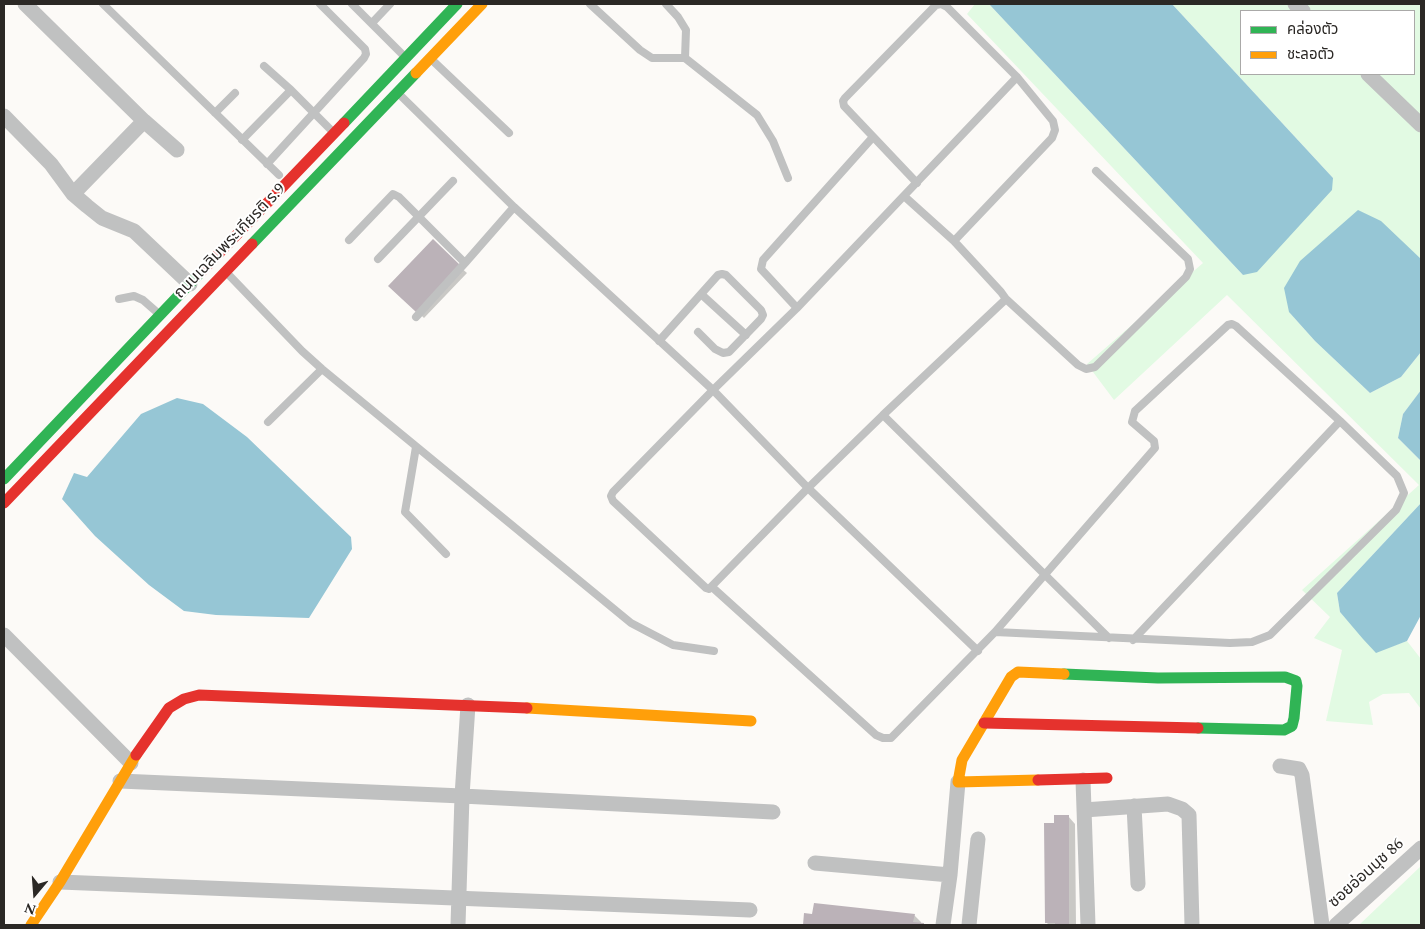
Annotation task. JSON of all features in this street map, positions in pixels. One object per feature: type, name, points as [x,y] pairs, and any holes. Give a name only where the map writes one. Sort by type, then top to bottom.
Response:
[{"type":"street","points":[[25,4],[144,121],[177,150]]},
{"type":"street","name":"ถนนเฉลิมพระเกียรติ ร.9","points":[[4,479],[457,4]]},
{"type":"street","name":"ถนนเฉลิมพระเกียรติ ร.9","points":[[4,504],[482,4]]},
{"type":"street","points":[[1369,75],[1421,125]]},
{"type":"street","points":[[4,116],[51,164],[74,194],[102,218],[134,231],[190,284]]},
{"type":"street","points":[[74,194],[144,121]]},
{"type":"street","points":[[4,636],[131,763]]},
{"type":"street","points":[[944,925],[958,782],[962,760],[984,722],[1011,678],[1018,672],[1158,678],[1285,677],[1296,681],[1297,686],[1292,726],[1284,730],[984,722]]},
{"type":"street","points":[[31,925],[60,882],[131,763],[169,708],[184,699],[199,695],[468,705],[752,720]]},
{"type":"street","points":[[458,925],[462,796],[468,705]]},
{"type":"street","points":[[1280,766],[1299,769],[1302,774],[1322,925]]},
{"type":"street","points":[[958,782],[1107,778]]},
{"type":"street","points":[[1083,780],[1088,925]]},
{"type":"street","points":[[120,781],[773,812]]},
{"type":"street","points":[[1084,810],[1168,804],[1182,809],[1189,815],[1192,925]]},
{"type":"street","points":[[1134,806],[1138,884]]},
{"type":"street","points":[[969,925],[978,839]]},
{"type":"street","name":"ซอยอ่อนนุช 86","points":[[1336,925],[1421,848]]},
{"type":"street","points":[[815,863],[950,875]]},
{"type":"street","points":[[60,882],[750,910]]},
{"type":"lane","points":[[103,4],[279,176]]},
{"type":"lane","points":[[267,164],[366,54],[365,49],[320,4]]},
{"type":"lane","points":[[352,4],[407,58]]},
{"type":"lane","points":[[372,23],[390,4]]},
{"type":"lane","points":[[590,4],[640,50],[652,58],[685,58],[757,115],[773,141],[788,178]]},
{"type":"lane","points":[[666,4],[678,17],[686,30],[685,58]]},
{"type":"lane","points":[[917,183],[844,106],[844,98],[936,4],[941,4],[947,7],[1017,78],[1053,121],[1056,130],[1052,138],[954,241]]},
{"type":"lane","points":[[431,59],[509,133]]},
{"type":"lane","points":[[264,66],[291,90],[334,134]]},
{"type":"lane","points":[[1006,299],[808,488],[712,587],[706,588],[613,501],[611,496],[613,492],[712,390],[798,308],[1017,78]]},
{"type":"lane","points":[[242,140],[291,90]]},
{"type":"lane","points":[[215,113],[235,93]]},
{"type":"lane","points":[[397,93],[514,207],[712,390],[808,488],[978,651]]},
{"type":"lane","points":[[798,308],[761,269],[762,260],[873,137]]},
{"type":"lane","points":[[904,196],[954,241],[1002,292],[1006,299],[1078,365],[1086,369],[1095,367],[1186,277],[1190,269],[1188,259],[1096,171]]},
{"type":"lane","points":[[378,259],[453,181]]},
{"type":"lane","points":[[349,240],[393,194],[399,197],[465,263]]},
{"type":"lane","points":[[416,316],[514,207]]},
{"type":"lane","points":[[226,271],[302,351],[322,369],[630,623],[673,645],[714,651]]},
{"type":"lane","points":[[659,341],[718,275],[726,275],[762,310],[763,315],[761,319],[729,352],[723,353],[715,349],[698,332]]},
{"type":"lane","points":[[702,294],[746,335]]},
{"type":"lane","points":[[120,299],[134,296],[143,300],[160,316]]},
{"type":"lane","points":[[712,587],[876,735],[891,738],[978,651],[1155,448],[1154,441],[1132,422],[1135,411],[1228,325],[1232,324],[1340,421],[1397,476],[1404,493],[1396,510],[1270,635],[1252,642],[1133,640],[995,632]]},
{"type":"lane","points":[[268,422],[322,369]]},
{"type":"lane","points":[[884,415],[1109,638]]},
{"type":"lane","points":[[1133,640],[1340,421]]},
{"type":"lane","points":[[416,447],[404,512],[446,554]]},
{"type":"green space","points":[[975,4],[989,4],[1243,275],[1333,178],[1172,4],[1421,4],[1421,259],[1406,246],[1290,313],[1315,341],[1370,393],[1401,377],[1421,352],[1421,390],[1403,414],[1398,438],[1421,461],[1421,503],[1337,593],[1340,612],[1376,652],[1407,641],[1421,659],[1421,709],[1409,693],[1383,694],[1369,702],[1373,725],[1326,721],[1342,650],[1314,638],[1330,617],[1302,590],[1419,485],[1227,295],[1114,400],[1087,364],[1203,263],[967,14]]},
{"type":"green space","points":[[1421,866],[1421,925],[1359,925]]},
{"type":"water","points":[[989,4],[1172,4],[1333,178],[1332,190],[1257,272],[1243,275]]},
{"type":"water","points":[[1358,210],[1381,221],[1421,259],[1421,352],[1401,377],[1370,393],[1315,341],[1289,312],[1284,288],[1300,261]]},
{"type":"water","points":[[1421,390],[1421,461],[1398,438],[1403,414]]},
{"type":"water","points":[[177,398],[203,404],[247,437],[351,537],[352,549],[309,618],[216,615],[184,611],[149,585],[95,536],[62,499],[74,473],[87,477],[141,414]]},
{"type":"water","points":[[1421,503],[1421,615],[1407,641],[1376,653],[1340,612],[1337,593]]},
{"type":"building","points":[[433,239],[460,265],[416,312],[388,286]]},
{"type":"building","points":[[1054,815],[1069,815],[1069,925],[1045,923],[1044,823],[1054,823]]},
{"type":"building","points":[[814,903],[915,914],[913,922],[924,923],[924,925],[803,925],[804,913],[812,914]]},
{"type":"traffic: fast","points":[[344,123],[457,4]]},
{"type":"traffic: fast","points":[[252,244],[416,73]]},
{"type":"traffic: fast","points":[[4,479],[200,273]]},
{"type":"traffic: fast","points":[[1064,674],[1158,678],[1285,677],[1296,681],[1294,718],[1292,726],[1284,730],[1198,728]]},
{"type":"traffic: slow","points":[[416,73],[482,4]]},
{"type":"traffic: slow","points":[[1038,780],[958,782],[962,760],[1011,677],[1018,672],[1064,674]]},
{"type":"traffic: slow","points":[[527,708],[751,721]]},
{"type":"traffic: slow","points":[[31,925],[60,882],[136,755]]},
{"type":"traffic: jam","points":[[200,273],[344,123]]},
{"type":"traffic: jam","points":[[4,503],[252,244]]},
{"type":"traffic: jam","points":[[136,755],[169,708],[184,699],[199,695],[527,708]]},
{"type":"traffic: jam","points":[[984,723],[1198,728]]},
{"type":"traffic: jam","points":[[1038,780],[1107,778]]}]
